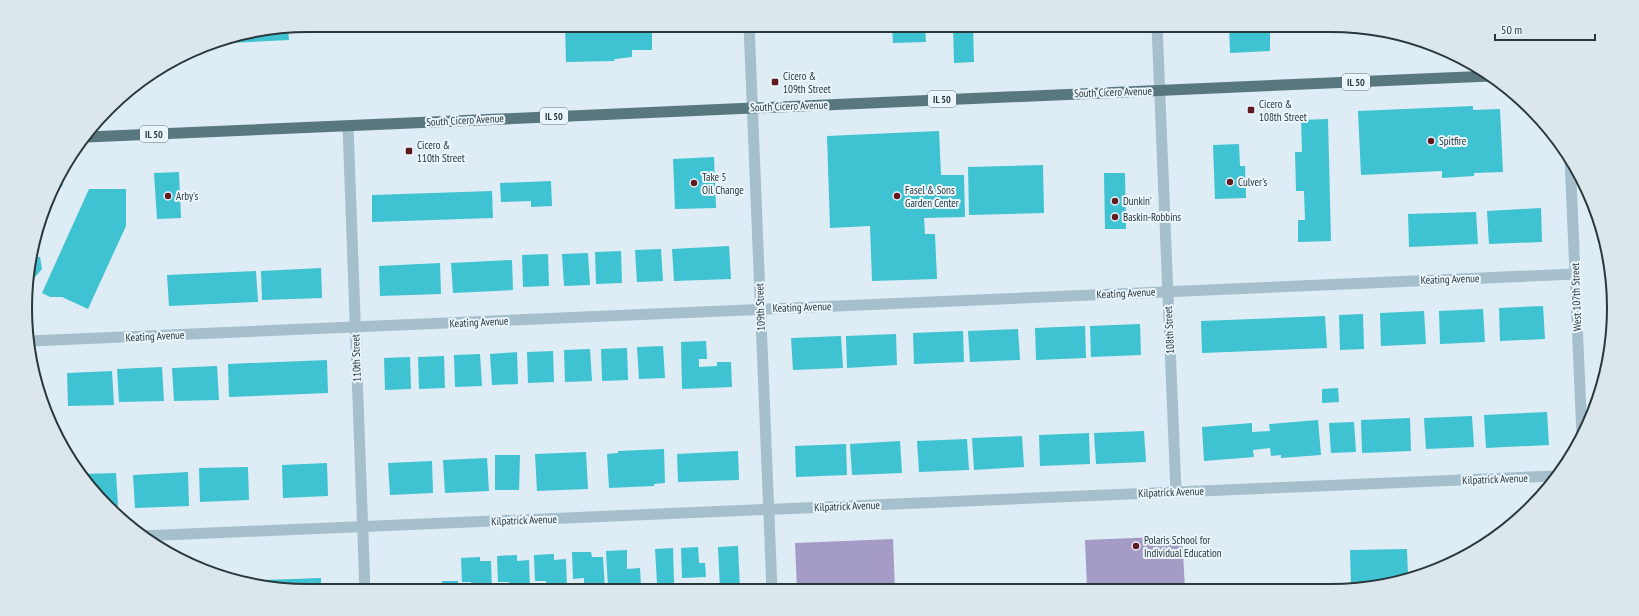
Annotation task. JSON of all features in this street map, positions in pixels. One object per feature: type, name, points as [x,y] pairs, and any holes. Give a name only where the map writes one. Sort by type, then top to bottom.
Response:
[{"type":"main road","name":"South Cicero Avenue","points":[[92,137],[1480,76]]},
{"type":"street","name":"109th Street","points":[[749,32],[772,584]]},
{"type":"street","name":"108th Street","points":[[1157,32],[1176,492]]},
{"type":"street","name":"110th Street","points":[[348,126],[364,584]]},
{"type":"street","name":"West 107th Street","points":[[1571,171],[1581,424]]},
{"type":"street","name":"Keating Avenue","points":[[34,341],[1575,274]]},
{"type":"street","name":"Kilpatrick Avenue","points":[[153,535],[1550,476]]},
{"type":"shaded area","points":[[1182,536],[1185,584],[1087,584],[1085,540]]},
{"type":"shaded area","points":[[893,539],[895,584],[797,584],[795,543]]},
{"type":"building","points":[[565,32],[652,32],[652,50],[632,50],[632,57],[615,59],[614,61],[566,62]]},
{"type":"building","points":[[892,32],[925,32],[926,42],[893,43]]},
{"type":"building","points":[[953,32],[973,32],[974,62],[954,63]]},
{"type":"building","points":[[1229,32],[1270,32],[1270,51],[1230,53]]},
{"type":"building","points":[[288,33],[289,40],[231,43],[254,37]]},
{"type":"building","name":"Spitfire","points":[[1473,106],[1473,110],[1500,109],[1503,172],[1474,173],[1474,176],[1442,178],[1442,171],[1361,175],[1358,111]]},
{"type":"building","points":[[1328,119],[1331,241],[1298,242],[1298,220],[1305,220],[1304,191],[1296,191],[1295,152],[1302,152],[1301,120]]},
{"type":"building","name":"Fasel & Sons Garden Center","points":[[939,131],[941,175],[964,175],[965,217],[924,218],[925,234],[935,234],[937,279],[872,281],[870,226],[830,228],[827,136]]},
{"type":"building","name":"Culver's","points":[[1239,144],[1240,166],[1245,166],[1246,198],[1215,199],[1213,145]]},
{"type":"building","name":"Take 5 Oil Change","points":[[714,157],[716,208],[675,209],[673,159]]},
{"type":"building","points":[[1043,165],[1044,213],[969,215],[968,167]]},
{"type":"building","name":"Arby's","points":[[179,172],[181,218],[157,219],[154,173]]},
{"type":"building","name":"Dunkin'","points":[[1104,173],[1125,173],[1126,229],[1105,229]]},
{"type":"building","points":[[551,181],[552,206],[531,207],[531,201],[501,202],[500,183]]},
{"type":"building","points":[[89,189],[126,189],[126,226],[88,309],[62,297],[50,297],[42,293]]},
{"type":"building","points":[[492,191],[493,218],[372,222],[372,195]]},
{"type":"building","points":[[1541,208],[1542,242],[1489,244],[1487,211]]},
{"type":"building","points":[[1476,212],[1478,244],[1409,247],[1408,214]]},
{"type":"building","points":[[729,246],[731,279],[674,281],[672,249]]},
{"type":"building","points":[[661,249],[663,281],[637,282],[635,250]]},
{"type":"building","points":[[621,251],[622,283],[596,284],[595,252]]},
{"type":"building","points":[[588,253],[590,285],[564,286],[562,254]]},
{"type":"building","points":[[548,254],[549,286],[523,287],[522,255]]},
{"type":"building","points":[[36,257],[40,257],[42,269],[34,279]]},
{"type":"building","points":[[512,260],[513,290],[453,293],[451,263]]},
{"type":"building","points":[[440,263],[441,294],[380,296],[379,266]]},
{"type":"building","points":[[321,268],[322,298],[262,300],[261,271]]},
{"type":"building","points":[[256,271],[258,302],[169,306],[167,275]]},
{"type":"building","points":[[1543,306],[1545,339],[1500,341],[1499,308]]},
{"type":"building","points":[[1483,309],[1485,342],[1440,344],[1439,311]]},
{"type":"building","points":[[1424,311],[1426,344],[1381,346],[1380,313]]},
{"type":"building","points":[[1363,314],[1364,349],[1340,350],[1339,315]]},
{"type":"building","points":[[1325,316],[1327,348],[1202,353],[1201,321]]},
{"type":"building","points":[[1140,324],[1141,355],[1091,357],[1090,326]]},
{"type":"building","points":[[1085,326],[1086,358],[1036,360],[1035,328]]},
{"type":"building","points":[[1018,329],[1020,360],[970,362],[968,331]]},
{"type":"building","points":[[963,331],[964,362],[914,364],[913,333]]},
{"type":"building","points":[[896,334],[897,365],[847,368],[846,336]]},
{"type":"building","points":[[841,336],[843,368],[793,370],[791,338]]},
{"type":"building","points":[[706,341],[707,359],[699,359],[699,367],[717,366],[717,362],[731,362],[732,387],[682,389],[681,342]]},
{"type":"building","points":[[663,346],[665,378],[639,379],[637,347]]},
{"type":"building","points":[[627,348],[628,380],[602,381],[601,349]]},
{"type":"building","points":[[590,349],[592,381],[565,382],[564,350]]},
{"type":"building","points":[[553,351],[554,382],[528,383],[527,352]]},
{"type":"building","points":[[517,352],[518,384],[492,385],[490,354]]},
{"type":"building","points":[[480,354],[482,386],[455,387],[454,355]]},
{"type":"building","points":[[444,356],[445,388],[419,389],[418,357]]},
{"type":"building","points":[[410,357],[411,389],[385,390],[384,358]]},
{"type":"building","points":[[327,360],[328,393],[229,397],[228,364]]},
{"type":"building","points":[[217,366],[219,400],[174,401],[172,368]]},
{"type":"building","points":[[162,367],[164,401],[119,402],[117,369]]},
{"type":"building","points":[[112,371],[114,405],[68,406],[67,373]]},
{"type":"building","points":[[1338,388],[1339,402],[1322,403],[1322,389]]},
{"type":"building","points":[[1547,412],[1549,445],[1486,448],[1484,415]]},
{"type":"building","points":[[1472,416],[1474,447],[1426,449],[1424,418]]},
{"type":"building","points":[[1410,418],[1411,451],[1362,453],[1361,420]]},
{"type":"building","points":[[1318,420],[1321,455],[1281,458],[1281,455],[1271,456],[1270,448],[1253,450],[1254,457],[1204,461],[1202,427],[1252,423],[1252,432],[1270,431],[1269,424]]},
{"type":"building","points":[[1354,422],[1356,452],[1331,453],[1329,423]]},
{"type":"building","points":[[1144,431],[1146,462],[1096,464],[1094,433]]},
{"type":"building","points":[[1089,433],[1090,464],[1040,466],[1039,435]]},
{"type":"building","points":[[1022,436],[1024,467],[974,470],[972,438]]},
{"type":"building","points":[[967,439],[969,470],[919,472],[917,441]]},
{"type":"building","points":[[900,441],[902,473],[852,475],[850,444]]},
{"type":"building","points":[[846,444],[847,475],[796,477],[795,446]]},
{"type":"building","points":[[664,449],[665,483],[654,484],[654,486],[609,488],[607,454],[618,453],[618,451]]},
{"type":"building","points":[[738,451],[739,480],[678,482],[677,454]]},
{"type":"building","points":[[586,452],[588,489],[537,491],[535,454]]},
{"type":"building","points":[[495,455],[520,455],[519,490],[495,490]]},
{"type":"building","points":[[487,458],[489,491],[445,493],[443,460]]},
{"type":"building","points":[[432,461],[433,493],[390,495],[388,463]]},
{"type":"building","points":[[327,463],[328,496],[283,498],[282,465]]},
{"type":"building","points":[[248,467],[249,500],[200,502],[199,468]]},
{"type":"building","points":[[188,472],[189,506],[135,508],[133,475]]},
{"type":"building","points":[[116,473],[118,506],[116,506],[100,490],[88,474]]},
{"type":"building","points":[[738,546],[740,584],[720,584],[718,547]]},
{"type":"building","points":[[698,547],[699,563],[705,563],[706,577],[682,578],[681,548]]},
{"type":"building","points":[[673,548],[674,583],[657,583],[655,549]]},
{"type":"building","points":[[1407,549],[1408,573],[1385,579],[1351,583],[1350,550]]},
{"type":"building","points":[[627,550],[627,569],[640,568],[641,584],[608,584],[606,551]]},
{"type":"building","points":[[572,552],[591,552],[592,557],[603,557],[605,584],[584,584],[584,578],[573,579]]},
{"type":"building","points":[[554,554],[554,560],[566,559],[567,584],[546,584],[546,581],[535,581],[534,555]]},
{"type":"building","points":[[517,555],[517,561],[529,560],[530,584],[509,584],[509,582],[498,582],[497,556]]},
{"type":"building","points":[[480,557],[480,561],[491,561],[492,584],[471,584],[471,582],[462,582],[461,558]]},
{"type":"building","points":[[321,578],[321,584],[272,582],[263,580]]},
{"type":"building","points":[[442,581],[458,581],[458,584],[442,584]]},
{"type":"place","name":"Cicero & 109th Street","points":[[775,82]]},
{"type":"place","name":"Cicero & 108th Street","points":[[1251,110]]},
{"type":"place","name":"Spitfire","points":[[1431,141]]},
{"type":"place","name":"Cicero & 110th Street","points":[[409,151]]},
{"type":"place","name":"Culver's","points":[[1230,182]]},
{"type":"place","name":"Take 5 Oil Change","points":[[694,183]]},
{"type":"place","name":"Arby's","points":[[168,196]]},
{"type":"place","name":"Fasel & Sons Garden Center","points":[[897,196]]},
{"type":"place","name":"Dunkin'","points":[[1115,201]]},
{"type":"place","name":"Baskin-Robbins","points":[[1115,217]]},
{"type":"place","name":"Polaris School for Individual Education","points":[[1136,546]]}]
